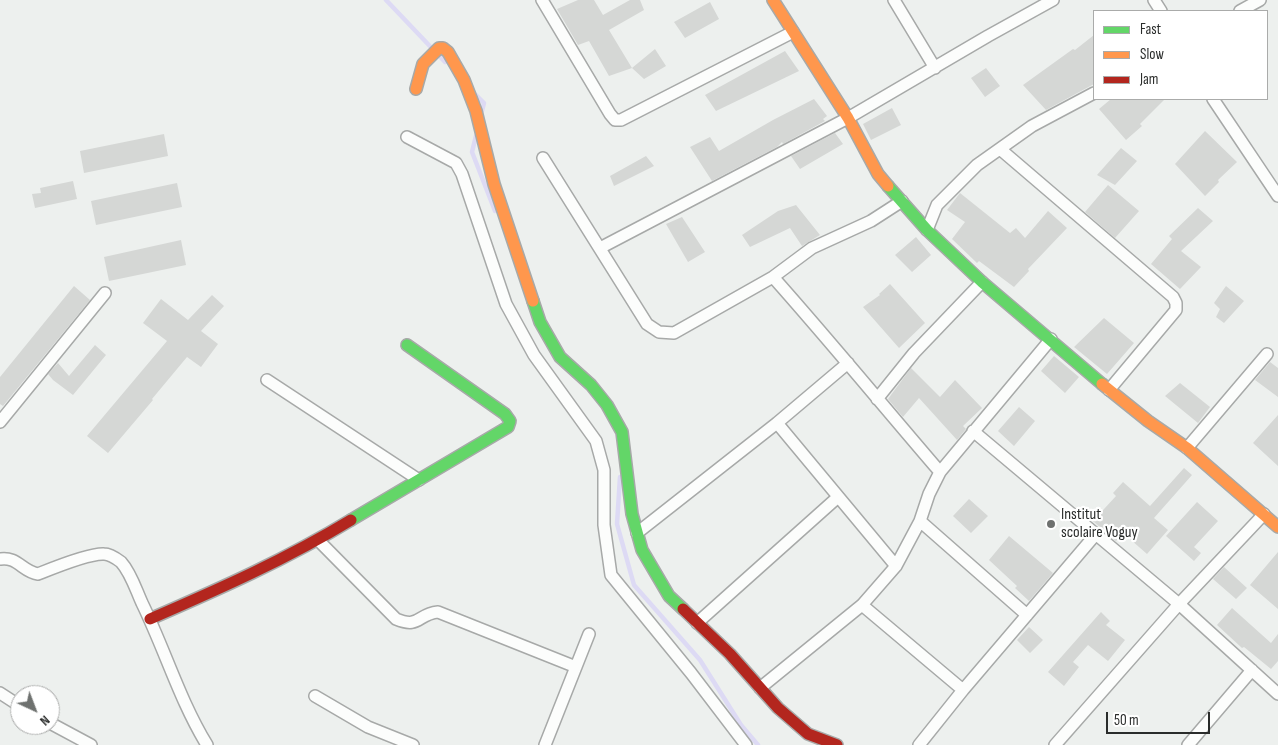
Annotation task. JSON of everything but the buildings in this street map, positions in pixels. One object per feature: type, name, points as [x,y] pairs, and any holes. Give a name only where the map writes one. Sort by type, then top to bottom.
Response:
[{"type":"street","points":[[542,0],[615,120],[621,120],[793,32]]},
{"type":"street","points":[[773,0],[848,118],[878,174],[926,230],[982,282],[1109,390],[1186,448],[1278,527]]},
{"type":"street","points":[[894,0],[935,68]]},
{"type":"street","points":[[600,248],[848,118],[1053,0]]},
{"type":"street","points":[[1242,10],[1260,0]]},
{"type":"street","points":[[416,89],[423,64],[439,48],[444,48],[464,80],[476,111],[494,184],[540,322],[560,357],[607,405],[622,432],[632,514],[637,533],[642,550],[669,596],[730,654],[778,708],[808,734],[837,745]]},
{"type":"street","points":[[926,230],[937,205],[977,165],[1032,126],[1093,93]]},
{"type":"street","points":[[1214,100],[1278,196]]},
{"type":"street","points":[[407,137],[456,163],[462,174],[506,304],[534,355],[596,442],[604,470],[604,525],[611,575],[691,673],[746,745]]},
{"type":"street","points":[[1000,149],[1173,297],[1176,310],[1109,390]]},
{"type":"street","points":[[543,158],[647,324],[659,332],[674,332],[773,277],[812,248],[871,221],[902,201]]},
{"type":"street","points":[[773,277],[829,340],[876,399],[940,472]]},
{"type":"street","points":[[876,399],[914,353],[982,282]]},
{"type":"street","points":[[0,422],[105,293]]},
{"type":"street","points":[[760,688],[862,604],[896,566],[920,521],[929,494],[940,472],[1051,339]]},
{"type":"street","points":[[150,619],[233,583],[318,540],[508,427],[510,421],[505,414],[407,345]]},
{"type":"street","points":[[1186,448],[1266,354]]},
{"type":"street","points":[[637,533],[776,423],[848,363]]},
{"type":"street","points":[[267,380],[419,480]]},
{"type":"street","points":[[776,423],[896,566]]},
{"type":"street","points":[[973,431],[1179,604],[1278,694]]},
{"type":"street","points":[[696,623],[838,497]]},
{"type":"street","points":[[1055,745],[1179,604],[1264,514]]},
{"type":"street","points":[[920,521],[1027,615]]},
{"type":"street","points":[[919,745],[963,690],[1096,534]]},
{"type":"street","points":[[318,540],[396,619],[412,623],[429,613],[438,612],[576,667]]},
{"type":"street","points":[[0,559],[10,558],[32,573],[38,574],[88,557],[104,554],[120,562],[127,572],[150,619],[194,724],[207,745]]},
{"type":"street","points":[[862,604],[963,690]]},
{"type":"street","points":[[546,745],[589,634]]},
{"type":"street","points":[[1188,745],[1252,670]]},
{"type":"street","points":[[315,696],[368,727],[413,745]]},
{"type":"street","points":[[60,728],[92,745]]},
{"type":"waterway","points":[[386,0],[445,62]]},
{"type":"waterway","points":[[476,95],[484,103],[482,111]]},
{"type":"waterway","points":[[476,136],[472,152],[495,211]]},
{"type":"waterway","points":[[620,477],[617,524],[634,585],[700,660],[741,725],[758,745]]},
{"type":"traffic: fast","points":[[888,186],[927,230],[982,282],[1102,384]]},
{"type":"traffic: fast","points":[[533,301],[540,322],[560,357],[591,385],[607,405],[622,432],[632,514],[642,550],[669,596],[683,609]]},
{"type":"traffic: fast","points":[[351,520],[508,427],[510,421],[505,414],[407,345]]},
{"type":"traffic: slow","points":[[773,0],[848,118],[878,174],[888,186]]},
{"type":"traffic: slow","points":[[416,89],[423,64],[439,48],[443,48],[448,52],[464,80],[476,111],[494,184],[533,301]]},
{"type":"traffic: slow","points":[[1102,384],[1148,421],[1187,448],[1278,527]]},
{"type":"traffic: jam","points":[[150,619],[277,561],[351,520]]},
{"type":"traffic: jam","points":[[683,609],[730,654],[778,708],[808,734],[837,745]]},
{"type":"place","name":"Institut scolaire Voguy","points":[[1051,524]]}]
